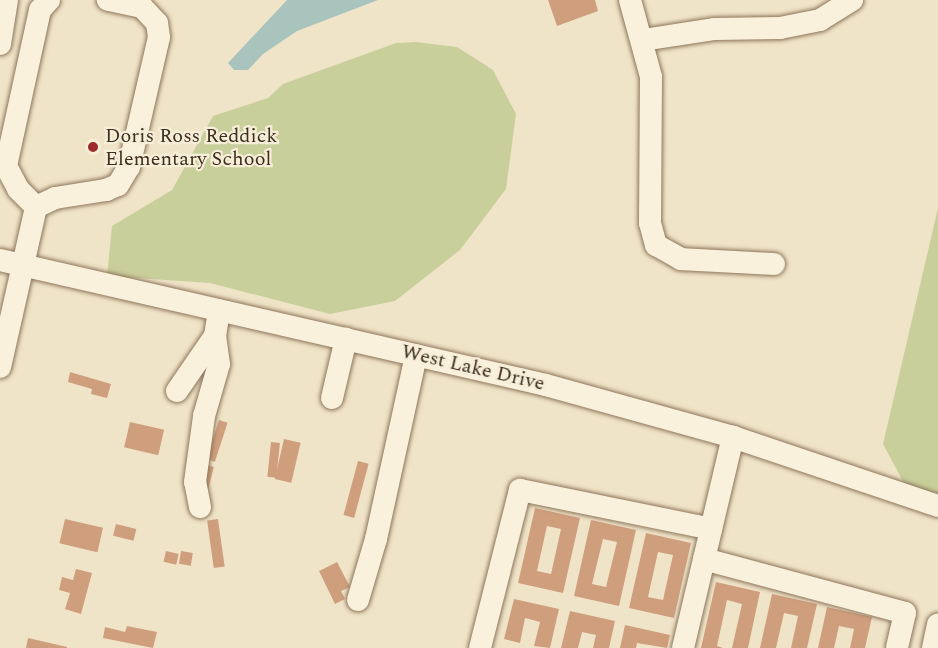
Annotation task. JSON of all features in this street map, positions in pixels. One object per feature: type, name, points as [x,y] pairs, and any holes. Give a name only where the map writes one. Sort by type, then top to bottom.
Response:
[{"type":"street","points":[[0,44],[7,0]]},
{"type":"street","points":[[49,0],[40,10],[6,166],[18,189],[46,202],[106,190],[118,185],[129,167],[159,37],[157,23],[142,7],[108,0]]},
{"type":"street","points":[[630,0],[644,40],[651,77],[650,223],[656,245],[681,259],[774,264]]},
{"type":"street","points":[[644,40],[716,29],[780,28],[820,20],[852,0]]},
{"type":"street","points":[[0,367],[23,266],[46,202]]},
{"type":"street","name":"West Lake Drive","points":[[0,260],[546,384],[733,437],[938,506]]},
{"type":"street","points":[[200,507],[195,482],[204,416],[219,364],[215,336],[219,310]]},
{"type":"street","points":[[177,391],[215,336]]},
{"type":"street","points":[[332,398],[346,339]]},
{"type":"street","points":[[358,600],[376,539],[416,355]]},
{"type":"street","points":[[682,648],[733,437]]},
{"type":"street","points":[[480,648],[520,490],[711,529]]},
{"type":"street","points":[[704,559],[905,613],[897,648]]},
{"type":"street","points":[[933,648],[938,625]]},
{"type":"green space","points":[[416,42],[457,47],[493,70],[516,114],[506,189],[460,250],[395,301],[330,314],[210,283],[107,276],[112,226],[172,190],[213,116],[268,98],[283,84],[396,43]]},
{"type":"green space","points":[[938,208],[938,498],[906,487],[883,444]]},
{"type":"water","points":[[287,0],[378,0],[297,31],[263,54],[248,70],[234,70],[228,63]]},
{"type":"building","points":[[548,0],[595,0],[598,11],[557,26]]},
{"type":"building","points":[[70,372],[111,384],[107,398],[91,394],[92,389],[68,382]]},
{"type":"building","points":[[219,420],[228,423],[215,462],[206,459]]},
{"type":"building","points":[[130,422],[164,430],[158,455],[124,447]]},
{"type":"building","points":[[284,439],[301,443],[291,483],[275,479]]},
{"type":"building","points":[[271,442],[280,443],[276,478],[267,477]]},
{"type":"building","points":[[358,461],[369,464],[354,518],[344,515]]},
{"type":"building","points":[[206,465],[214,467],[208,489],[200,487]]},
{"type":"building","points":[[535,508],[580,518],[563,593],[518,583]],"holes":[[[547,526],[561,529],[551,574],[537,571]]]},
{"type":"building","points":[[65,519],[103,528],[97,552],[59,543]]},
{"type":"building","points":[[218,519],[225,567],[214,568],[207,521]]},
{"type":"building","points":[[591,520],[636,530],[619,606],[574,596]],"holes":[[[603,539],[617,542],[606,587],[592,584]]]},
{"type":"building","points":[[116,524],[136,529],[133,541],[113,536]]},
{"type":"building","points":[[646,533],[691,543],[674,618],[629,608]],"holes":[[[658,552],[673,555],[663,600],[648,597]]]},
{"type":"building","points":[[166,551],[179,554],[176,565],[164,562]]},
{"type":"building","points":[[181,551],[193,553],[191,566],[179,564]]},
{"type":"building","points":[[337,562],[350,587],[341,591],[345,599],[335,604],[319,571]]},
{"type":"building","points":[[76,569],[92,573],[81,614],[65,609],[70,593],[59,590],[62,577],[73,580]]},
{"type":"building","points":[[716,582],[760,592],[748,648],[732,648],[742,604],[727,600],[717,646],[723,648],[701,648]]},
{"type":"building","points":[[772,594],[817,604],[807,648],[791,648],[798,616],[784,613],[776,648],[760,648]]},
{"type":"building","points":[[514,599],[559,609],[550,648],[534,646],[540,622],[525,618],[520,643],[504,639]]},
{"type":"building","points":[[827,607],[872,617],[865,648],[850,648],[854,629],[839,626],[834,648],[818,648]]},
{"type":"building","points":[[570,611],[615,621],[609,648],[593,648],[596,635],[582,632],[578,648],[561,648]]},
{"type":"building","points":[[625,625],[670,635],[667,648],[637,643],[636,648],[620,648]]},
{"type":"building","points":[[127,626],[157,632],[153,648],[103,638],[105,627],[125,632]]},
{"type":"building","points":[[28,638],[67,647],[67,648],[26,648]]},
{"type":"place","name":"Doris Ross Reddick Elementary School","points":[[93,147]]}]
